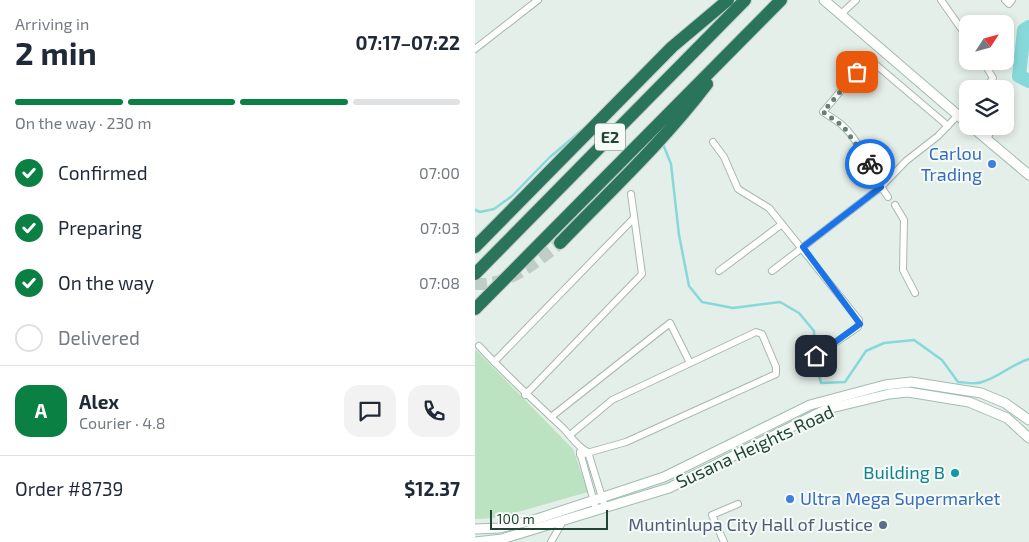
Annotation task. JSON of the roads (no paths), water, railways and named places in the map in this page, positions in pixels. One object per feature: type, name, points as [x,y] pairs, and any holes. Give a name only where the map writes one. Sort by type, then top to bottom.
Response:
[{"type":"highway","points":[[475,247],[500,224],[672,48],[728,0]]},
{"type":"highway","name":"E2","points":[[475,274],[745,0]]},
{"type":"highway","name":"E2","points":[[475,309],[781,0]]},
{"type":"highway","points":[[560,243],[691,106],[739,42]]},
{"type":"highway","points":[[475,237],[500,224]]},
{"type":"main road","points":[[824,0],[957,114]]},
{"type":"main road","points":[[981,135],[1029,175]]},
{"type":"main road","name":"Susana Heights Road","points":[[475,529],[499,528],[537,519],[664,477],[809,405],[885,385],[911,382],[981,393],[1005,403],[1029,420]]},
{"type":"main road","name":"Susana Heights Road","points":[[475,542],[502,539],[669,488],[827,410],[889,394],[908,392],[974,404],[1007,418],[1029,438]]},
{"type":"street","points":[[475,49],[539,0]]},
{"type":"street","points":[[840,15],[856,0]]},
{"type":"street","points":[[941,0],[959,25]]},
{"type":"street","points":[[888,197],[875,179],[870,164],[843,126],[823,112],[868,58],[948,126]]},
{"type":"street","points":[[772,272],[881,187],[906,161],[948,126],[957,114]]},
{"type":"street","points":[[987,140],[989,135]]},
{"type":"street","points":[[713,142],[724,157],[738,189],[769,208],[803,247],[860,324],[816,356]]},
{"type":"street","points":[[525,395],[642,274],[631,194]]},
{"type":"street","points":[[895,206],[904,220],[903,270],[915,293]]},
{"type":"street","points":[[494,362],[634,218]]},
{"type":"street","points":[[719,271],[782,224]]},
{"type":"street","points":[[551,417],[670,323],[690,363]]},
{"type":"street","points":[[570,435],[612,400],[756,332],[762,334],[777,372],[626,442],[588,452],[580,452]]},
{"type":"street","points":[[479,346],[525,395],[570,435],[580,452],[598,498]]},
{"type":"street","points":[[588,452],[601,508]]},
{"type":"street","points":[[724,542],[712,515],[738,504]]},
{"type":"street","points":[[551,542],[563,521]]},
{"type":"waterway","points":[[1029,27],[1024,30],[1019,76],[1029,81]]},
{"type":"waterway","points":[[475,210],[480,212],[494,209],[512,196],[550,157],[582,130]]},
{"type":"waterway","points":[[663,144],[671,164],[679,235],[689,286],[702,302],[733,308],[780,302],[799,313],[814,331],[815,360],[821,383],[845,382],[866,351],[884,343],[914,340],[942,360],[958,382],[979,383],[1029,359]]},
{"type":"tunnel","points":[[475,284],[499,281],[521,272],[560,243]]},
{"type":"place","name":"Carlou Trading","points":[[992,164]]},
{"type":"place","name":"Building B","points":[[955,473]]},
{"type":"place","name":"Ultra Mega Supermarket","points":[[790,499]]},
{"type":"place","name":"Muntinlupa City Hall of Justice","points":[[883,525]]}]
